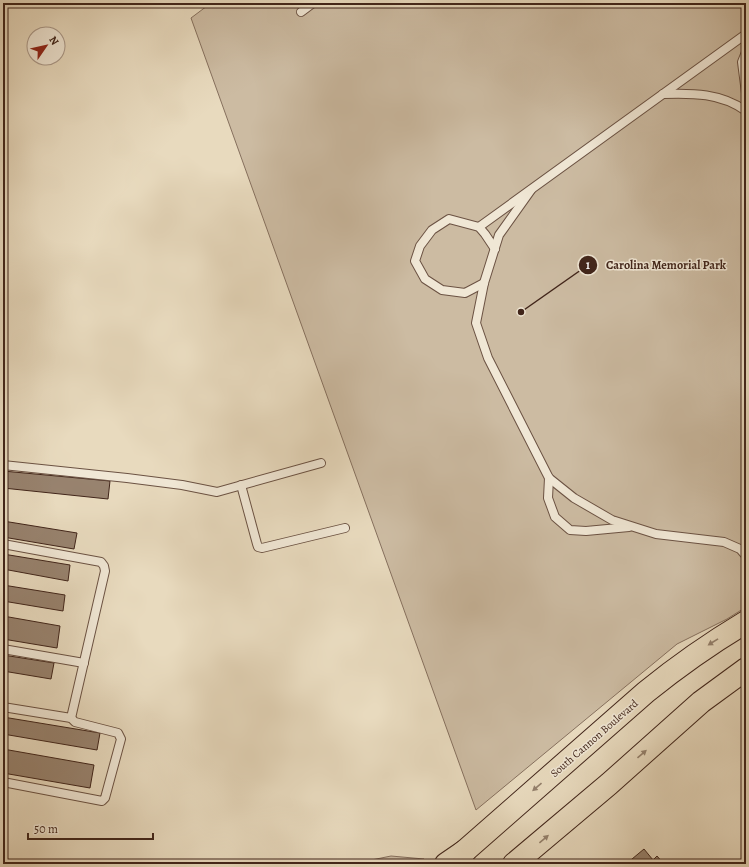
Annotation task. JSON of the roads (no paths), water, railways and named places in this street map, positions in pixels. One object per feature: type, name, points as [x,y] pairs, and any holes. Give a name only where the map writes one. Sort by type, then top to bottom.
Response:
[{"type":"main road","name":"South Cannon Boulevard","points":[[446,864],[457,857],[646,692],[706,646],[746,622]]},
{"type":"main road","points":[[514,864],[609,784],[701,702],[746,669]]},
{"type":"lane","points":[[301,12],[313,3]]},
{"type":"lane","points":[[479,227],[746,34]]},
{"type":"lane","points":[[746,52],[742,62],[746,93]]},
{"type":"lane","points":[[664,94],[695,93],[734,102],[746,111]]},
{"type":"lane","points":[[531,190],[499,235],[484,283],[476,323],[488,358],[549,478],[574,498],[612,520],[656,534],[724,542],[740,549],[746,556]]},
{"type":"lane","points":[[484,283],[465,293],[442,290],[425,279],[415,261],[420,246],[432,230],[449,219],[479,227],[486,234],[495,249]]},
{"type":"lane","points":[[3,464],[182,485],[217,492],[321,463]]},
{"type":"lane","points":[[549,478],[548,498],[555,517],[570,530],[586,531],[634,527]]},
{"type":"lane","points":[[241,485],[258,547],[262,548],[345,528]]},
{"type":"lane","points":[[3,544],[101,562],[104,566],[105,571],[71,718]]},
{"type":"lane","points":[[3,649],[84,663]]},
{"type":"lane","points":[[3,707],[71,718],[75,722],[118,733],[121,739],[104,800],[102,801],[3,782]]},
{"type":"place","name":"Carolina Memorial Park","points":[[521,312]]}]
